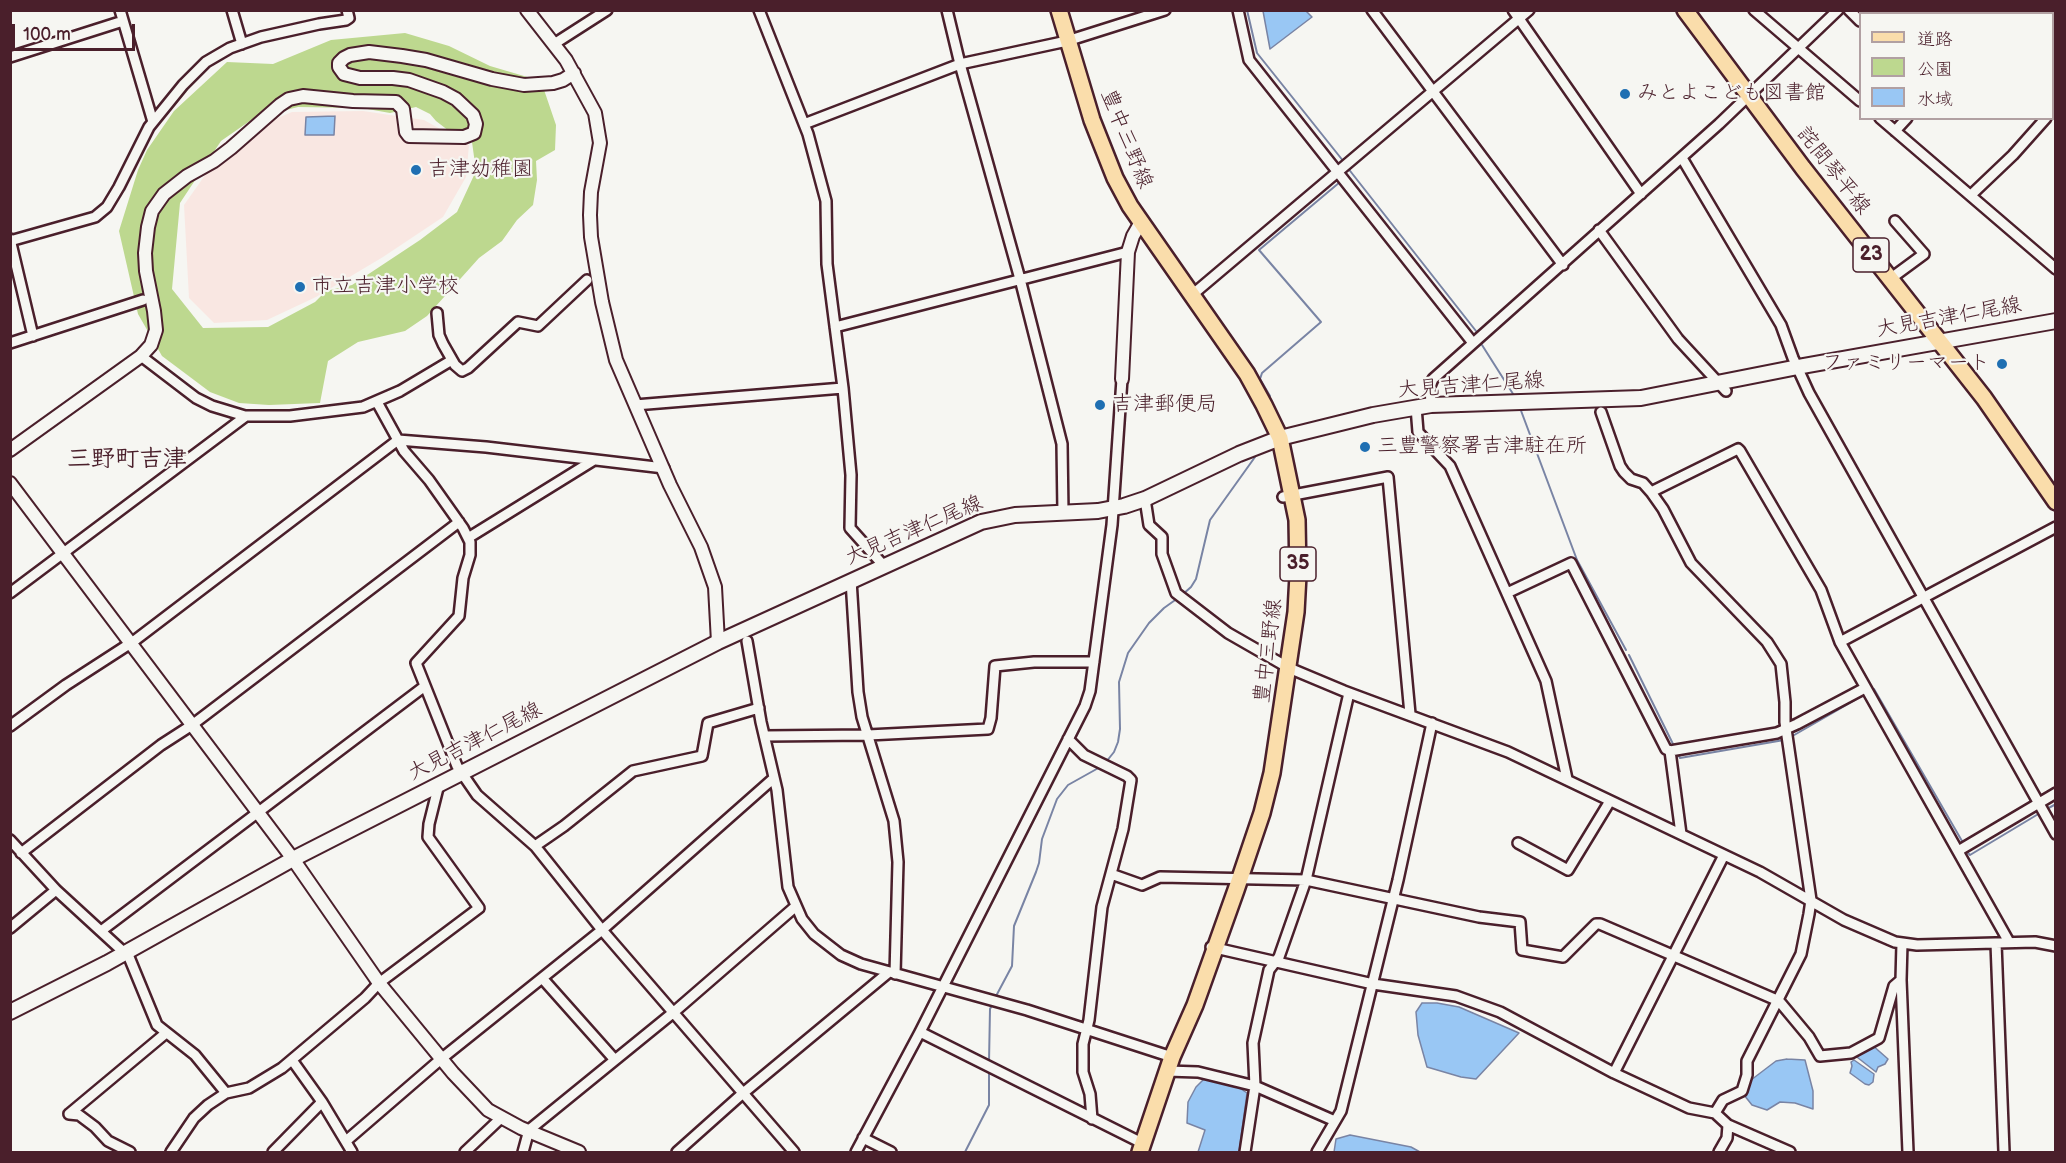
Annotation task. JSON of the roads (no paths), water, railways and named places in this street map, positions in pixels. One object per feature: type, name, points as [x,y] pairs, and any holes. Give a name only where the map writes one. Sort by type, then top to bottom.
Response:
[{"type":"main road","name":"豊中三野線","points":[[1059,10],[1103,151],[1115,178],[1141,222],[1247,374],[1280,438],[1288,496],[1297,520],[1298,583],[1289,668],[1272,773],[1262,813],[1240,879],[1212,947],[1195,1005],[1172,1057],[1141,1148]]},
{"type":"main road","name":"詫間琴平線","points":[[1684,10],[1803,168],[1983,398],[2055,502]]},
{"type":"main road","name":"大見吉津仁尾線","points":[[10,1012],[124,953],[293,859],[718,642],[981,522],[1007,516],[1113,509],[1145,499],[1239,454],[1280,438],[1373,415],[1431,405],[1641,398],[1722,387],[1797,367],[2055,321]]},
{"type":"street","points":[[120,10],[153,122]]},
{"type":"street","points":[[232,10],[242,44]]},
{"type":"street","points":[[33,336],[11,241],[95,217],[107,207],[120,188],[149,126],[183,85],[206,62],[261,37],[346,20],[350,18],[347,10]]},
{"type":"street","points":[[527,10],[574,73],[596,113],[600,143],[591,204],[591,237],[602,302],[616,360],[701,547],[715,587],[718,642]]},
{"type":"street","points":[[554,44],[607,10]]},
{"type":"street","points":[[759,10],[804,124],[826,201],[827,264],[843,388],[851,475],[850,528],[884,566]]},
{"type":"street","points":[[947,10],[1062,444],[1063,513]]},
{"type":"street","points":[[804,124],[960,64],[1067,41],[1165,10]]},
{"type":"street","points":[[1238,10],[1249,60],[1473,343]]},
{"type":"street","points":[[1372,10],[1563,264]]},
{"type":"street","points":[[1192,295],[1433,92],[1516,15],[1529,10]]},
{"type":"street","points":[[1754,10],[1859,101]]},
{"type":"street","points":[[1431,405],[1430,386],[1433,379],[1682,158],[1838,10]]},
{"type":"street","points":[[1516,15],[1641,194]]},
{"type":"street","points":[[10,57],[123,21]]},
{"type":"street","points":[[10,450],[141,356],[152,345],[156,330],[146,271],[146,253],[152,211],[164,194],[187,176],[214,161],[231,148],[280,105],[289,99],[303,96],[396,102],[403,109],[406,132],[409,136],[464,137],[474,133],[476,124],[473,115],[456,99],[409,80],[360,78],[344,74],[339,63],[344,58],[369,52],[402,56],[524,85],[563,81],[574,73]]},
{"type":"street","points":[[1882,120],[2055,268]]},
{"type":"street","points":[[1895,131],[1905,120]]},
{"type":"street","points":[[1971,195],[2013,155],[2044,120]]},
{"type":"street","points":[[1682,158],[1781,325],[1809,393],[2055,834]]},
{"type":"street","points":[[1890,279],[1924,254],[1895,221]]},
{"type":"street","points":[[856,1152],[920,1032],[1090,691],[1113,509],[1128,252],[1141,222]]},
{"type":"street","points":[[1599,231],[1678,339],[1722,387]]},
{"type":"street","points":[[835,327],[1128,252]]},
{"type":"street","points":[[437,313],[439,335],[452,360],[462,371],[518,322],[538,326],[587,280]]},
{"type":"street","points":[[10,343],[143,300]]},
{"type":"street","points":[[141,356],[196,398],[221,409],[246,416],[290,416],[342,411],[377,402],[452,360]]},
{"type":"street","points":[[635,405],[843,388]]},
{"type":"street","points":[[377,402],[398,440],[459,522],[468,538],[470,555],[464,578],[459,616],[416,663],[457,766],[477,795],[535,846],[602,930],[794,1152]]},
{"type":"street","points":[[1416,407],[1418,432],[1450,466],[1546,681],[1567,779]]},
{"type":"street","points":[[1601,412],[1620,466],[1627,475],[1643,483],[1651,492],[1663,509],[1691,563],[1778,656],[1783,683],[1786,731],[1810,900],[1800,954],[1748,1061],[1742,1092],[1723,1100],[1715,1113]]},
{"type":"street","points":[[10,593],[246,416]]},
{"type":"street","points":[[10,726],[66,685],[131,643],[398,440],[486,447],[664,468]]},
{"type":"street","points":[[1651,492],[1738,448],[1821,590],[1840,642],[2009,942]]},
{"type":"street","points":[[468,538],[594,460]]},
{"type":"street","points":[[1288,496],[1388,477],[1410,714]]},
{"type":"street","points":[[10,483],[293,859],[379,983],[441,1059],[488,1110],[501,1118],[579,1152]]},
{"type":"street","points":[[1145,499],[1149,525],[1162,537],[1162,554],[1176,593],[1228,633],[1289,668],[1349,693],[1508,752],[1724,855],[1852,924],[1902,943],[1965,945],[2035,942],[2055,946]]},
{"type":"street","points":[[21,853],[459,522]]},
{"type":"street","points":[[1840,642],[2055,527]]},
{"type":"street","points":[[1507,593],[1571,563],[1666,749],[1670,751],[1786,731],[1865,688]]},
{"type":"street","points":[[677,1152],[742,1094],[892,973],[898,862],[894,821],[862,717],[858,692],[851,580]]},
{"type":"street","points":[[747,641],[782,825],[788,887],[801,919],[814,934],[841,955],[861,964],[1086,1029],[1172,1057]]},
{"type":"street","points":[[765,736],[868,735],[988,729],[995,666],[1034,662],[1094,662]]},
{"type":"street","points":[[101,931],[425,686]]},
{"type":"street","points":[[1245,1152],[1255,1086],[1252,1043],[1269,970],[1275,962],[1306,880],[1349,693]]},
{"type":"street","points":[[535,846],[633,771],[702,756],[708,723],[759,708]]},
{"type":"street","points":[[1317,1152],[1341,1112],[1393,899],[1432,723]]},
{"type":"street","points":[[1068,739],[1084,755],[1131,780],[1123,829],[1102,907],[1083,1044],[1083,1072],[1090,1094],[1092,1119]]},
{"type":"street","points":[[1670,751],[1681,834]]},
{"type":"street","points":[[346,1141],[441,1059],[602,930],[774,778]]},
{"type":"street","points":[[171,1152],[194,1118],[208,1105],[226,1093],[249,1088],[282,1068],[357,1006],[379,983],[479,908],[428,837],[429,824],[440,784]]},
{"type":"street","points":[[1958,851],[2039,805],[2055,793]]},
{"type":"street","points":[[1518,843],[1568,870],[1611,801]]},
{"type":"street","points":[[10,840],[57,890],[124,953],[135,970],[157,1025],[195,1055],[226,1093]]},
{"type":"street","points":[[1614,1073],[1724,855]]},
{"type":"street","points":[[1111,874],[1142,885],[1160,877],[1306,880],[1479,917],[1520,922],[1522,950],[1563,957],[1596,924],[1600,924],[1779,1001],[1809,1036],[1820,1056],[1851,1053],[1878,1038],[1894,986],[1901,980]]},
{"type":"street","points":[[10,927],[57,890]]},
{"type":"street","points":[[523,1152],[528,1130],[674,1012],[795,906]]},
{"type":"street","points":[[1902,943],[1901,980],[1908,1152]]},
{"type":"street","points":[[1996,943],[2004,1152]]},
{"type":"street","points":[[1212,947],[1371,984],[1456,996],[1500,1012],[1614,1073],[1689,1108],[1715,1113],[1728,1125],[1790,1152]]},
{"type":"street","points":[[542,978],[615,1060]]},
{"type":"street","points":[[920,1032],[1092,1119],[1141,1148]]},
{"type":"street","points":[[130,1152],[108,1141],[79,1115],[69,1114],[166,1033]]},
{"type":"street","points":[[292,1060],[322,1102],[352,1152]]},
{"type":"street","points":[[1167,1071],[1198,1072],[1255,1086],[1335,1121]]},
{"type":"street","points":[[273,1152],[322,1102]]},
{"type":"street","points":[[465,1152],[501,1118]]},
{"type":"street","points":[[1719,1152],[1727,1138],[1728,1125]]},
{"type":"street","points":[[863,1138],[891,1152]]},
{"type":"water","points":[[1263,11],[1306,11],[1312,17],[1270,49]]},
{"type":"water","points":[[335,116],[334,135],[305,135],[306,117]]},
{"type":"water","points":[[1422,1003],[1459,1007],[1519,1033],[1476,1079],[1427,1067],[1418,1035],[1416,1012]]},
{"type":"water","points":[[1871,1044],[1888,1059],[1885,1064],[1878,1067],[1876,1072],[1853,1054]]},
{"type":"water","points":[[1805,1060],[1813,1091],[1813,1109],[1795,1103],[1780,1102],[1767,1110],[1752,1105],[1744,1095],[1751,1080],[1776,1061]]},
{"type":"water","points":[[1854,1060],[1874,1074],[1873,1082],[1869,1085],[1850,1073],[1851,1062]]},
{"type":"water","points":[[1204,1079],[1235,1085],[1247,1093],[1239,1152],[1198,1152],[1205,1130],[1187,1123],[1188,1102],[1196,1087]]},
{"type":"water","points":[[1350,1135],[1411,1147],[1420,1152],[1334,1152],[1336,1139]]},
{"type":"waterway","points":[[1247,10],[1257,53],[1344,162]]},
{"type":"waterway","points":[[1347,167],[1476,331]]},
{"type":"waterway","points":[[1270,396],[1260,379],[1262,373],[1321,322],[1259,250],[1340,182]]},
{"type":"waterway","points":[[1482,345],[1515,397]]},
{"type":"waterway","points":[[1520,408],[1577,560],[1626,650]]},
{"type":"waterway","points":[[1182,595],[1196,579],[1210,520],[1255,457]]},
{"type":"waterway","points":[[1106,762],[1118,742],[1119,682],[1128,653],[1149,623],[1178,598]]},
{"type":"waterway","points":[[1629,655],[1673,744]]},
{"type":"waterway","points":[[1874,689],[1962,841]]},
{"type":"waterway","points":[[1789,738],[1862,696]]},
{"type":"waterway","points":[[1679,756],[1680,758],[1784,740]]},
{"type":"waterway","points":[[995,998],[1012,966],[1014,926],[1036,872],[1042,839],[1057,799],[1068,785],[1102,766]]},
{"type":"waterway","points":[[2045,810],[2056,804]]},
{"type":"waterway","points":[[1968,853],[1970,855],[2040,813]]},
{"type":"waterway","points":[[989,1062],[990,1009],[993,1003]]},
{"type":"waterway","points":[[965,1152],[989,1105],[989,1071]]},
{"type":"place","name":"みとよこども図書館","points":[[1625,94]]},
{"type":"place","name":"吉津幼稚園","points":[[416,170]]},
{"type":"place","name":"市立吉津小学校","points":[[300,287]]},
{"type":"place","name":"ファミリーマート","points":[[2002,364]]},
{"type":"place","name":"吉津郵便局","points":[[1100,405]]},
{"type":"place","name":"三豊警察署吉津駐在所","points":[[1365,447]]},
{"type":"district","name":"三野町吉津","points":[[127,460]]}]
